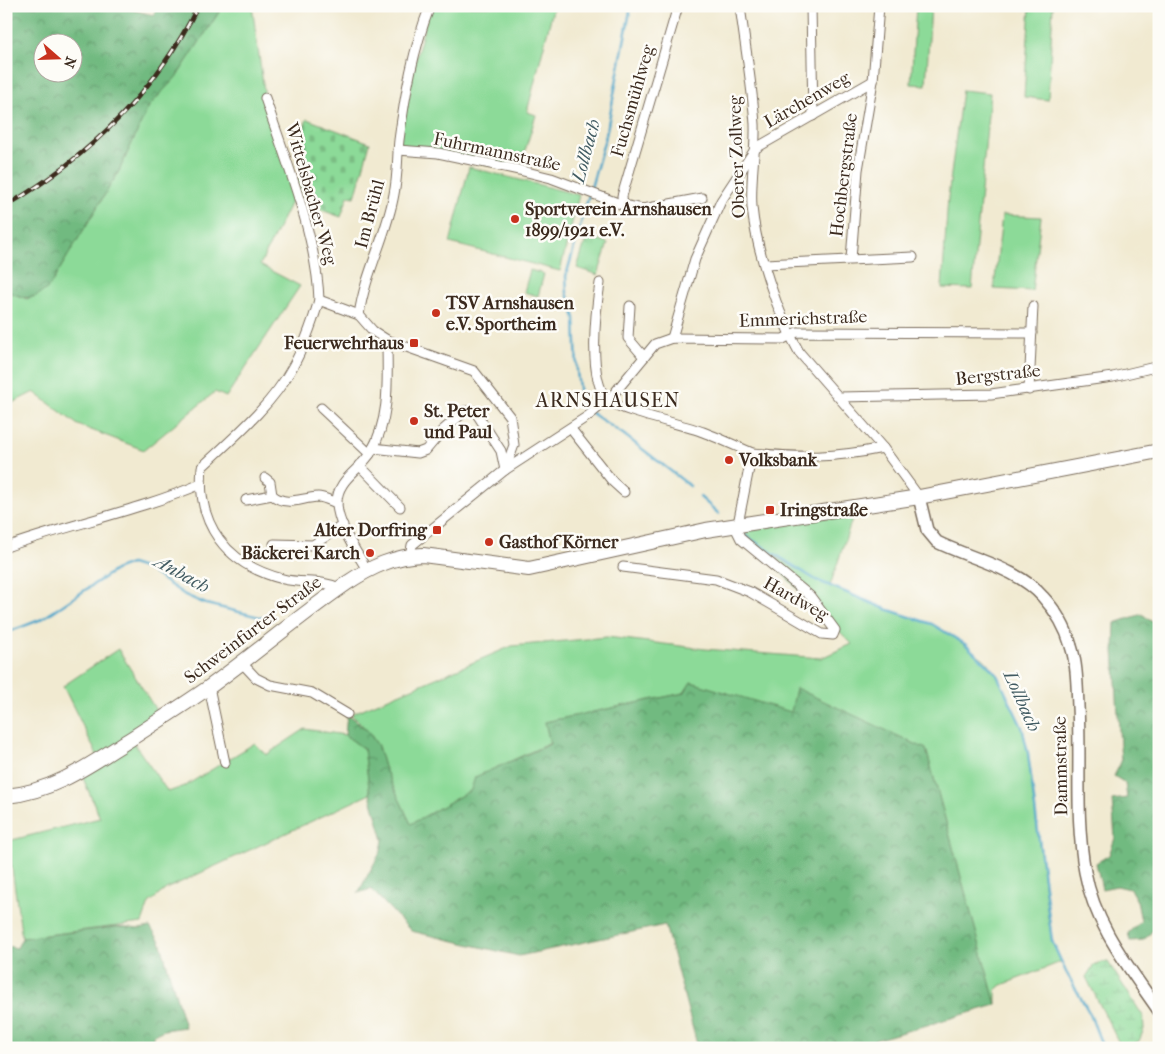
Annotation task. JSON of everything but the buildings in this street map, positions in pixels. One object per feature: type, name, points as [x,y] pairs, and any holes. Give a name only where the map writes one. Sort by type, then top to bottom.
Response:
[{"type":"main road","points":[[367,570],[388,560],[410,556],[453,559],[499,567],[529,569],[662,538],[738,524],[919,497],[1159,451]]},
{"type":"main road","name":"Schweinfurter Straße","points":[[6,796],[22,794],[54,784],[80,771],[162,720],[209,687],[339,588],[367,570]]},
{"type":"street","name":"Im Brühl","points":[[359,315],[362,293],[388,220],[394,195],[403,107],[419,33],[430,6]]},
{"type":"street","name":"Fuchsmühlweg","points":[[623,205],[622,196],[678,6]]},
{"type":"street","name":"Oberer Zollweg","points":[[740,6],[754,111],[756,148],[752,206],[765,264],[791,337],[799,352],[883,448],[919,497]]},
{"type":"street","points":[[810,6],[813,116]]},
{"type":"street","name":"Hochbergstraße","points":[[850,259],[858,170],[873,81],[879,6]]},
{"type":"street","name":"Lärchenweg","points":[[672,338],[695,258],[721,201],[756,148],[873,81]]},
{"type":"street","name":"Wittelsbacher Weg","points":[[265,98],[296,192],[318,275],[319,300]]},
{"type":"street","name":"Fuhrmannstraße","points":[[398,150],[438,152],[519,170],[623,205],[643,209],[702,198]]},
{"type":"street","points":[[765,264],[913,257]]},
{"type":"street","points":[[600,283],[595,341],[596,364],[600,385],[608,400],[628,409],[704,432],[752,454],[820,457],[843,456],[883,448]]},
{"type":"street","points":[[339,588],[328,582],[285,580],[258,571],[243,562],[217,538],[208,522],[200,484],[202,467],[254,419],[292,370],[305,342],[319,300],[359,315],[373,330],[387,340],[470,369],[484,382],[510,417],[514,445],[505,470],[412,545],[410,556]]},
{"type":"street","points":[[630,306],[628,338],[644,357]]},
{"type":"street","points":[[1029,390],[1033,306]]},
{"type":"street","name":"Emmerichstraße","points":[[505,470],[571,430],[608,400],[655,344],[672,338],[783,339],[791,337],[797,332],[1032,333]]},
{"type":"street","points":[[367,570],[343,525],[337,503],[344,480],[371,451],[386,412],[387,340]]},
{"type":"street","name":"Bergstraße","points":[[839,398],[991,394],[1113,377],[1159,366]]},
{"type":"street","points":[[321,408],[371,451],[418,453],[426,450],[442,431],[466,411],[475,411],[501,451],[505,470]]},
{"type":"street","points":[[571,430],[613,482],[624,492]]},
{"type":"street","points":[[738,524],[752,454]]},
{"type":"street","points":[[359,465],[400,507]]},
{"type":"street","points":[[265,478],[270,482],[272,496],[280,502],[303,501],[319,497],[337,503]]},
{"type":"street","points":[[6,547],[34,536],[162,500],[200,484]]},
{"type":"street","points":[[246,500],[272,496]]},
{"type":"street","name":"Dammstraße","points":[[919,497],[927,530],[937,542],[1026,580],[1043,596],[1059,617],[1072,646],[1077,680],[1080,829],[1085,873],[1096,907],[1111,942],[1159,1011]]},
{"type":"street","name":"Hardweg","points":[[623,567],[716,579],[750,592],[822,634],[833,636],[835,630],[810,596],[741,539],[737,531],[738,524]]},
{"type":"street","points":[[274,544],[313,545],[343,525]]},
{"type":"street","points":[[241,662],[256,678],[270,685],[312,693],[347,714]]},
{"type":"street","points":[[209,687],[225,763]]},
{"type":"green space","points":[[6,6],[115,6],[154,15],[157,6],[223,6],[177,76],[149,106],[119,171],[49,287],[33,297],[19,296],[6,291]]},
{"type":"green space","points":[[223,6],[252,6],[265,98],[296,192],[260,265],[300,286],[226,397],[215,392],[144,450],[78,425],[34,392],[6,406],[6,291],[27,299],[49,287],[119,171],[149,106],[177,76]]},
{"type":"green space","points":[[430,6],[554,6],[527,112],[536,115],[519,170],[398,150],[403,107]]},
{"type":"green space","points":[[916,6],[931,6],[926,85],[911,84]]},
{"type":"green space","points":[[1030,6],[1053,6],[1048,100],[1024,97]]},
{"type":"green space","points":[[962,90],[990,93],[972,289],[942,288],[948,197]]},
{"type":"green space","points":[[307,119],[370,143],[355,197],[348,196],[341,217],[305,204],[298,180],[303,166],[296,162],[299,153],[295,150]]},
{"type":"green space","name":"Sportverein Arnshausen 1899/1921 e.V.","points":[[469,167],[579,195],[560,271],[450,243]]},
{"type":"green space","points":[[1002,215],[1041,217],[1032,291],[994,289]]},
{"type":"green space","points":[[587,236],[608,243],[598,275],[577,268]]},
{"type":"green space","points":[[530,270],[544,274],[538,296],[524,292]]},
{"type":"green space","points":[[854,513],[830,586],[886,609],[932,624],[984,659],[996,673],[1022,727],[1028,753],[1048,917],[1052,941],[1061,962],[1002,985],[996,990],[996,1005],[926,749],[796,689],[791,713],[691,682],[684,693],[545,722],[550,743],[476,777],[471,790],[411,824],[384,767],[378,746],[368,731],[351,714],[512,646],[607,637],[705,649],[821,658],[852,644],[743,534],[777,558],[819,581],[778,557],[744,533],[748,529]]},
{"type":"green space","points":[[1142,614],[1159,627],[1159,930],[1155,928],[1144,940],[1130,941],[1128,933],[1141,921],[1137,901],[1130,889],[1117,886],[1102,889],[1096,863],[1109,855],[1115,838],[1112,800],[1127,798],[1125,783],[1114,776],[1121,762],[1114,650],[1115,623]]},
{"type":"green space","points":[[118,649],[162,720],[131,739],[168,792],[185,786],[255,743],[266,755],[305,729],[345,735],[364,749],[370,794],[166,889],[149,903],[142,923],[22,938],[8,841],[100,818],[80,771],[99,759],[63,686]]},
{"type":"green space","points":[[691,682],[791,712],[796,688],[926,749],[996,1005],[848,1048],[698,1048],[665,925],[519,956],[411,931],[371,889],[358,893],[381,851],[383,840],[370,794],[364,749],[345,735],[347,714],[368,731],[378,746],[384,767],[411,824],[471,790],[475,777],[550,744],[545,722],[684,693]]},
{"type":"green space","points":[[116,927],[140,929],[150,927],[160,941],[185,1027],[164,1030],[153,1035],[153,1048],[6,1048],[6,946],[17,948],[22,938]]},
{"type":"green space","points":[[1108,962],[1143,1016],[1144,1029],[1139,1041],[1127,1047],[1120,1045],[1086,977],[1093,966]]},
{"type":"waterway","name":"Lollbach","points":[[631,6],[606,135],[566,276],[567,293],[575,318],[577,371],[580,397],[584,408],[623,434],[690,486]]},
{"type":"waterway","name":"Lollbach","points":[[700,497],[719,514]]},
{"type":"waterway","name":"Lollbach","points":[[743,534],[816,580],[886,609],[932,624],[965,644],[996,673],[1022,727],[1028,753],[1052,941],[1066,972],[1090,1014],[1103,1048]]},
{"type":"waterway","name":"Anbach","points":[[6,633],[42,619],[115,570],[131,564],[147,569],[185,595],[206,604],[272,620]]},
{"type":"railway","points":[[6,206],[65,166],[117,120],[162,67],[181,38],[198,6]]},
{"type":"place","name":"Sportverein Arnshausen 1899/1921 e.V.","points":[[515,219]]},
{"type":"place","name":"TSV Arnshausen e.V. Sportheim","points":[[436,313]]},
{"type":"place","name":"Feuerwehrhaus","points":[[414,343]]},
{"type":"place","name":"St. Peter und Paul","points":[[414,421]]},
{"type":"place","name":"Volksbank","points":[[729,460]]},
{"type":"place","name":"Iringstraße","points":[[770,510]]},
{"type":"place","name":"Alter Dorfring","points":[[437,530]]},
{"type":"place","name":"Gasthof Körner","points":[[489,542]]},
{"type":"place","name":"Bäckerei Karch","points":[[370,553]]},
{"type":"district","name":"ARNSHAUSEN","points":[[608,400]]}]
